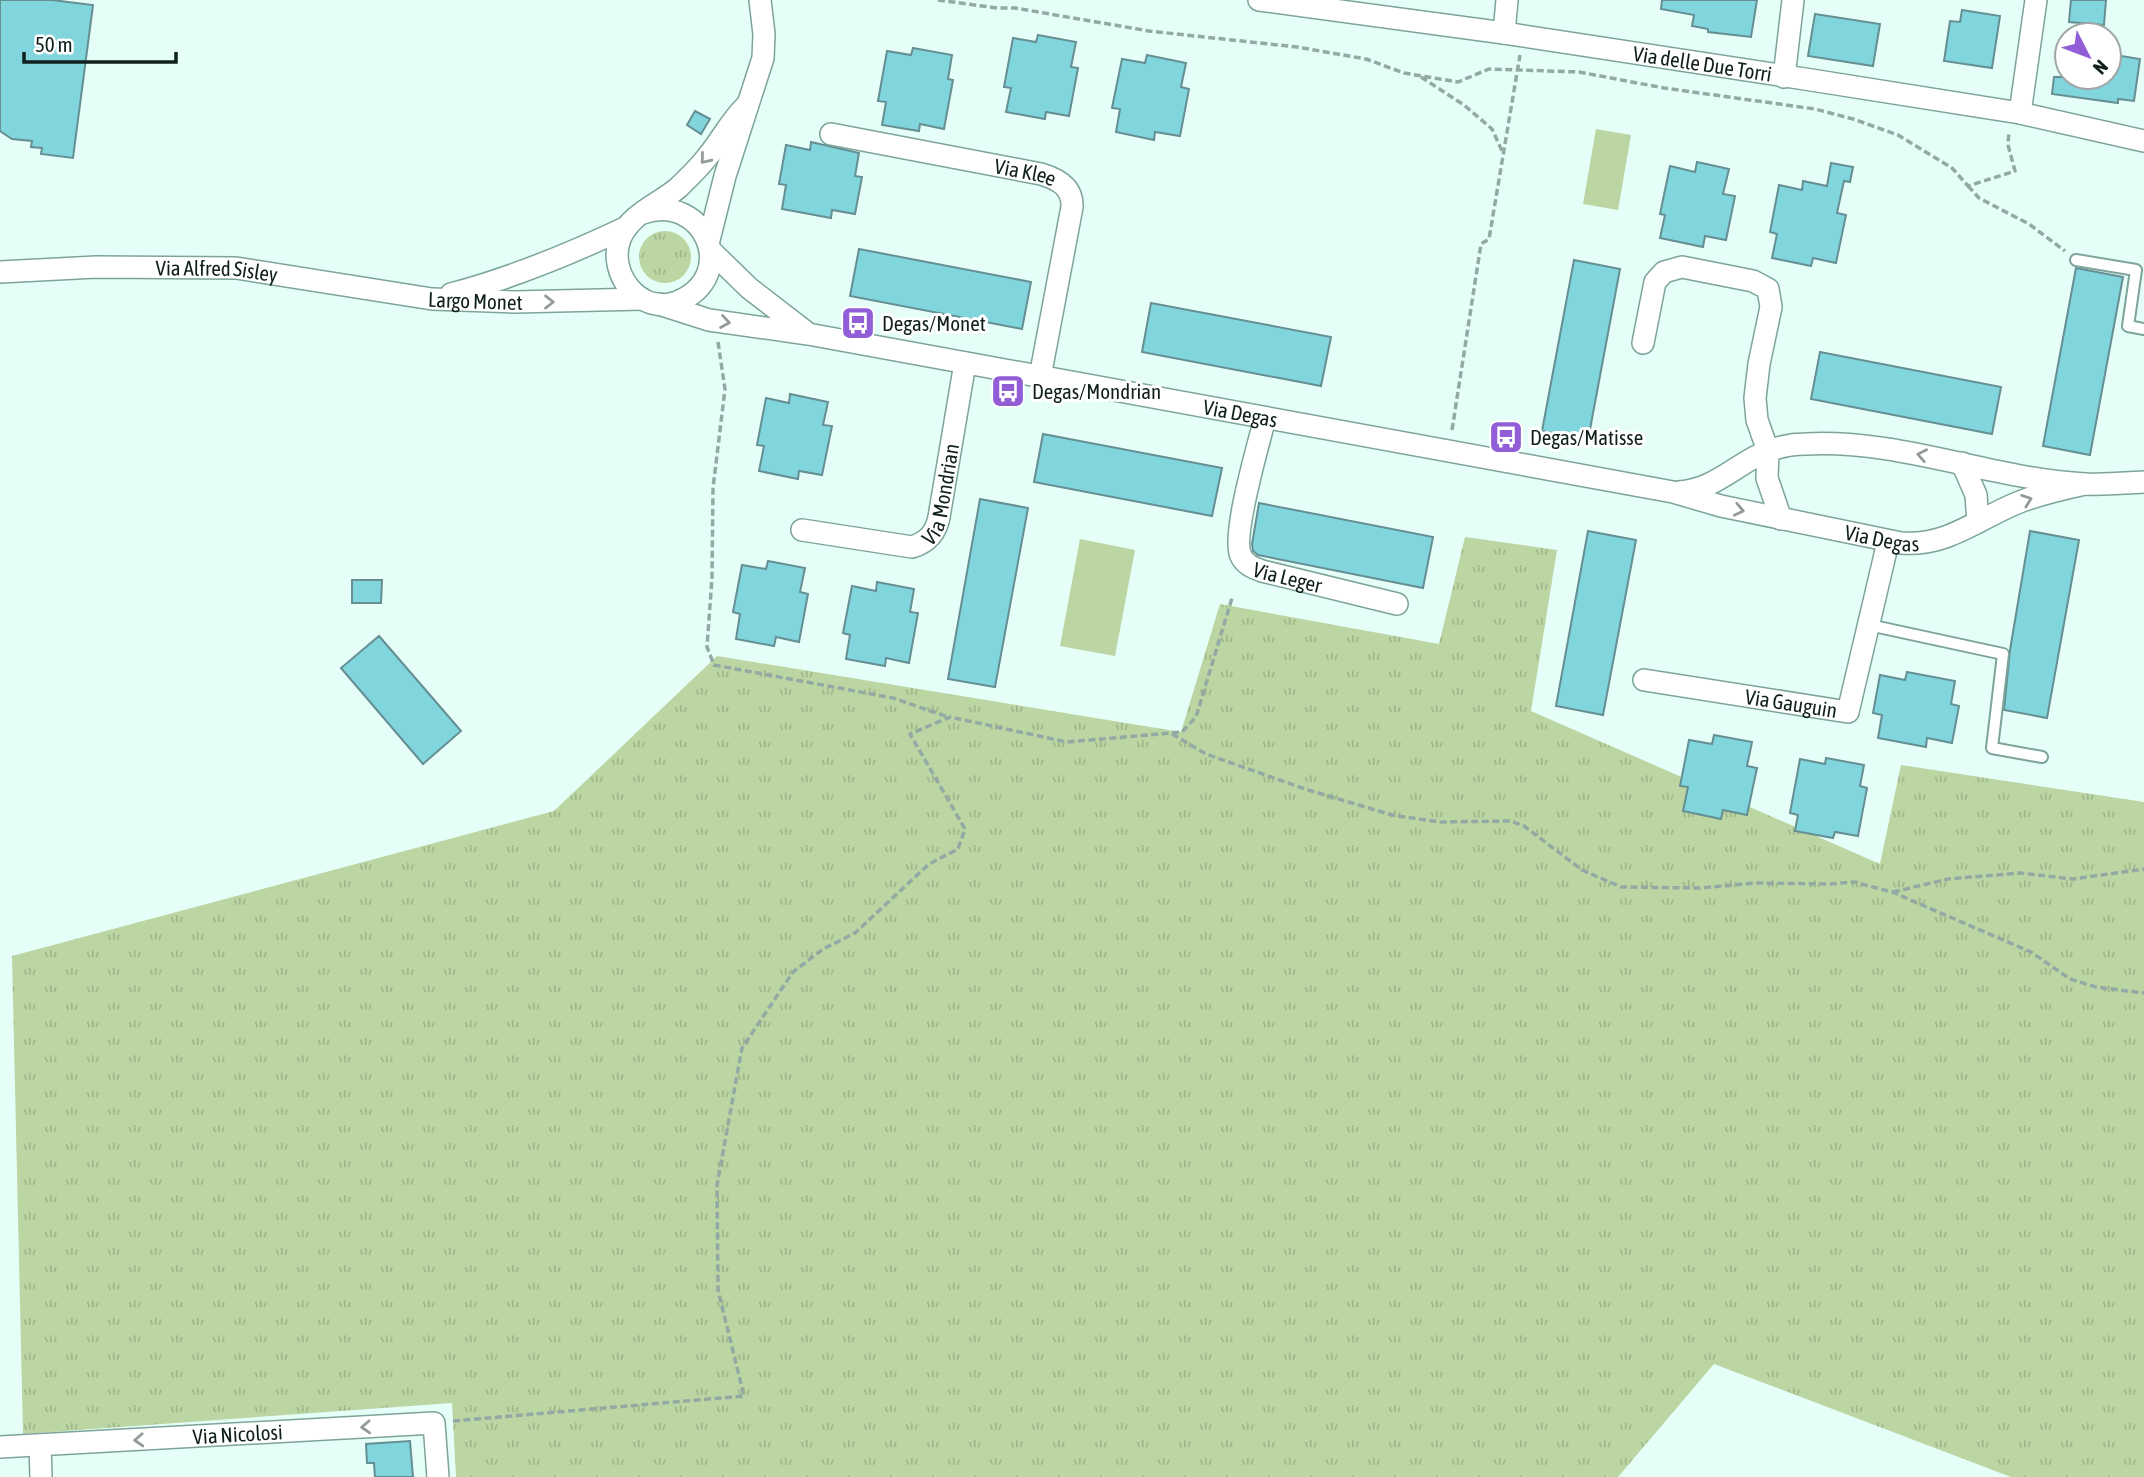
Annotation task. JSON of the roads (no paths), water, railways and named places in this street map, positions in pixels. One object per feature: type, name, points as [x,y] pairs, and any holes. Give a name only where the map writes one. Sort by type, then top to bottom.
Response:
[{"type":"street","points":[[747,105],[762,58],[764,34],[760,0]]},
{"type":"street","name":"Via delle Due Torri","points":[[1259,0],[1514,35],[2015,112],[2144,141]]},
{"type":"street","points":[[1507,0],[1514,35]]},
{"type":"street","points":[[1784,77],[1793,0]]},
{"type":"street","points":[[2015,112],[2036,0]]},
{"type":"street","name":"Largo Monet","points":[[635,220],[677,189],[692,174],[747,105]]},
{"type":"street","name":"Largo Monet","points":[[432,299],[676,302],[696,289],[709,272],[710,245],[719,195],[747,105]]},
{"type":"street","name":"Via Klee","points":[[831,134],[1041,174],[1053,177],[1066,186],[1072,198],[1072,207],[1040,377]]},
{"type":"street","name":"Largo Monet","points":[[432,299],[528,270],[662,210],[679,213],[695,223],[710,245]]},
{"type":"street","points":[[635,220],[620,238],[617,250],[619,272],[625,284],[651,302]]},
{"type":"street","name":"Via Degas","points":[[710,245],[767,303],[808,334]]},
{"type":"street","name":"Via Alfred Sisley","points":[[0,271],[96,267],[236,268],[432,299]]},
{"type":"street","points":[[1643,343],[1655,282],[1670,268],[1682,267],[1753,281],[1765,286],[1770,294],[1771,307],[1755,398],[1757,420],[1768,451],[1767,478],[1782,519]]},
{"type":"street","name":"Via Degas","points":[[651,302],[714,321],[808,334],[1673,492],[1721,506],[1911,544],[1936,541],[2018,502],[2085,484]]},
{"type":"street","name":"Via Mondrian","points":[[802,530],[912,547],[928,540],[938,523],[965,363]]},
{"type":"street","name":"Via Leger","points":[[1265,418],[1238,534],[1241,556],[1251,567],[1262,571],[1397,604]]},
{"type":"street","name":"Via Degas","points":[[1673,492],[1707,486],[1768,451],[1806,443],[1882,447],[2085,484],[2144,482]]},
{"type":"street","points":[[1962,463],[1976,495],[1978,522]]},
{"type":"street","name":"Via Gauguin","points":[[1644,680],[1848,712],[1888,541]]},
{"type":"street","name":"Via Nicolosi","points":[[0,1447],[434,1423],[438,1477]]},
{"type":"street","points":[[40,1446],[41,1477]]},
{"type":"lane","points":[[2076,260],[2136,271],[2128,326],[2144,330]]},
{"type":"lane","points":[[1869,625],[2004,654],[1992,748],[2042,757]]},
{"type":"place","name":"Degas/Monet","points":[[858,323]]},
{"type":"place","name":"Degas/Mondrian","points":[[1008,391]]},
{"type":"place","name":"Degas/Matisse","points":[[1506,437]]}]
